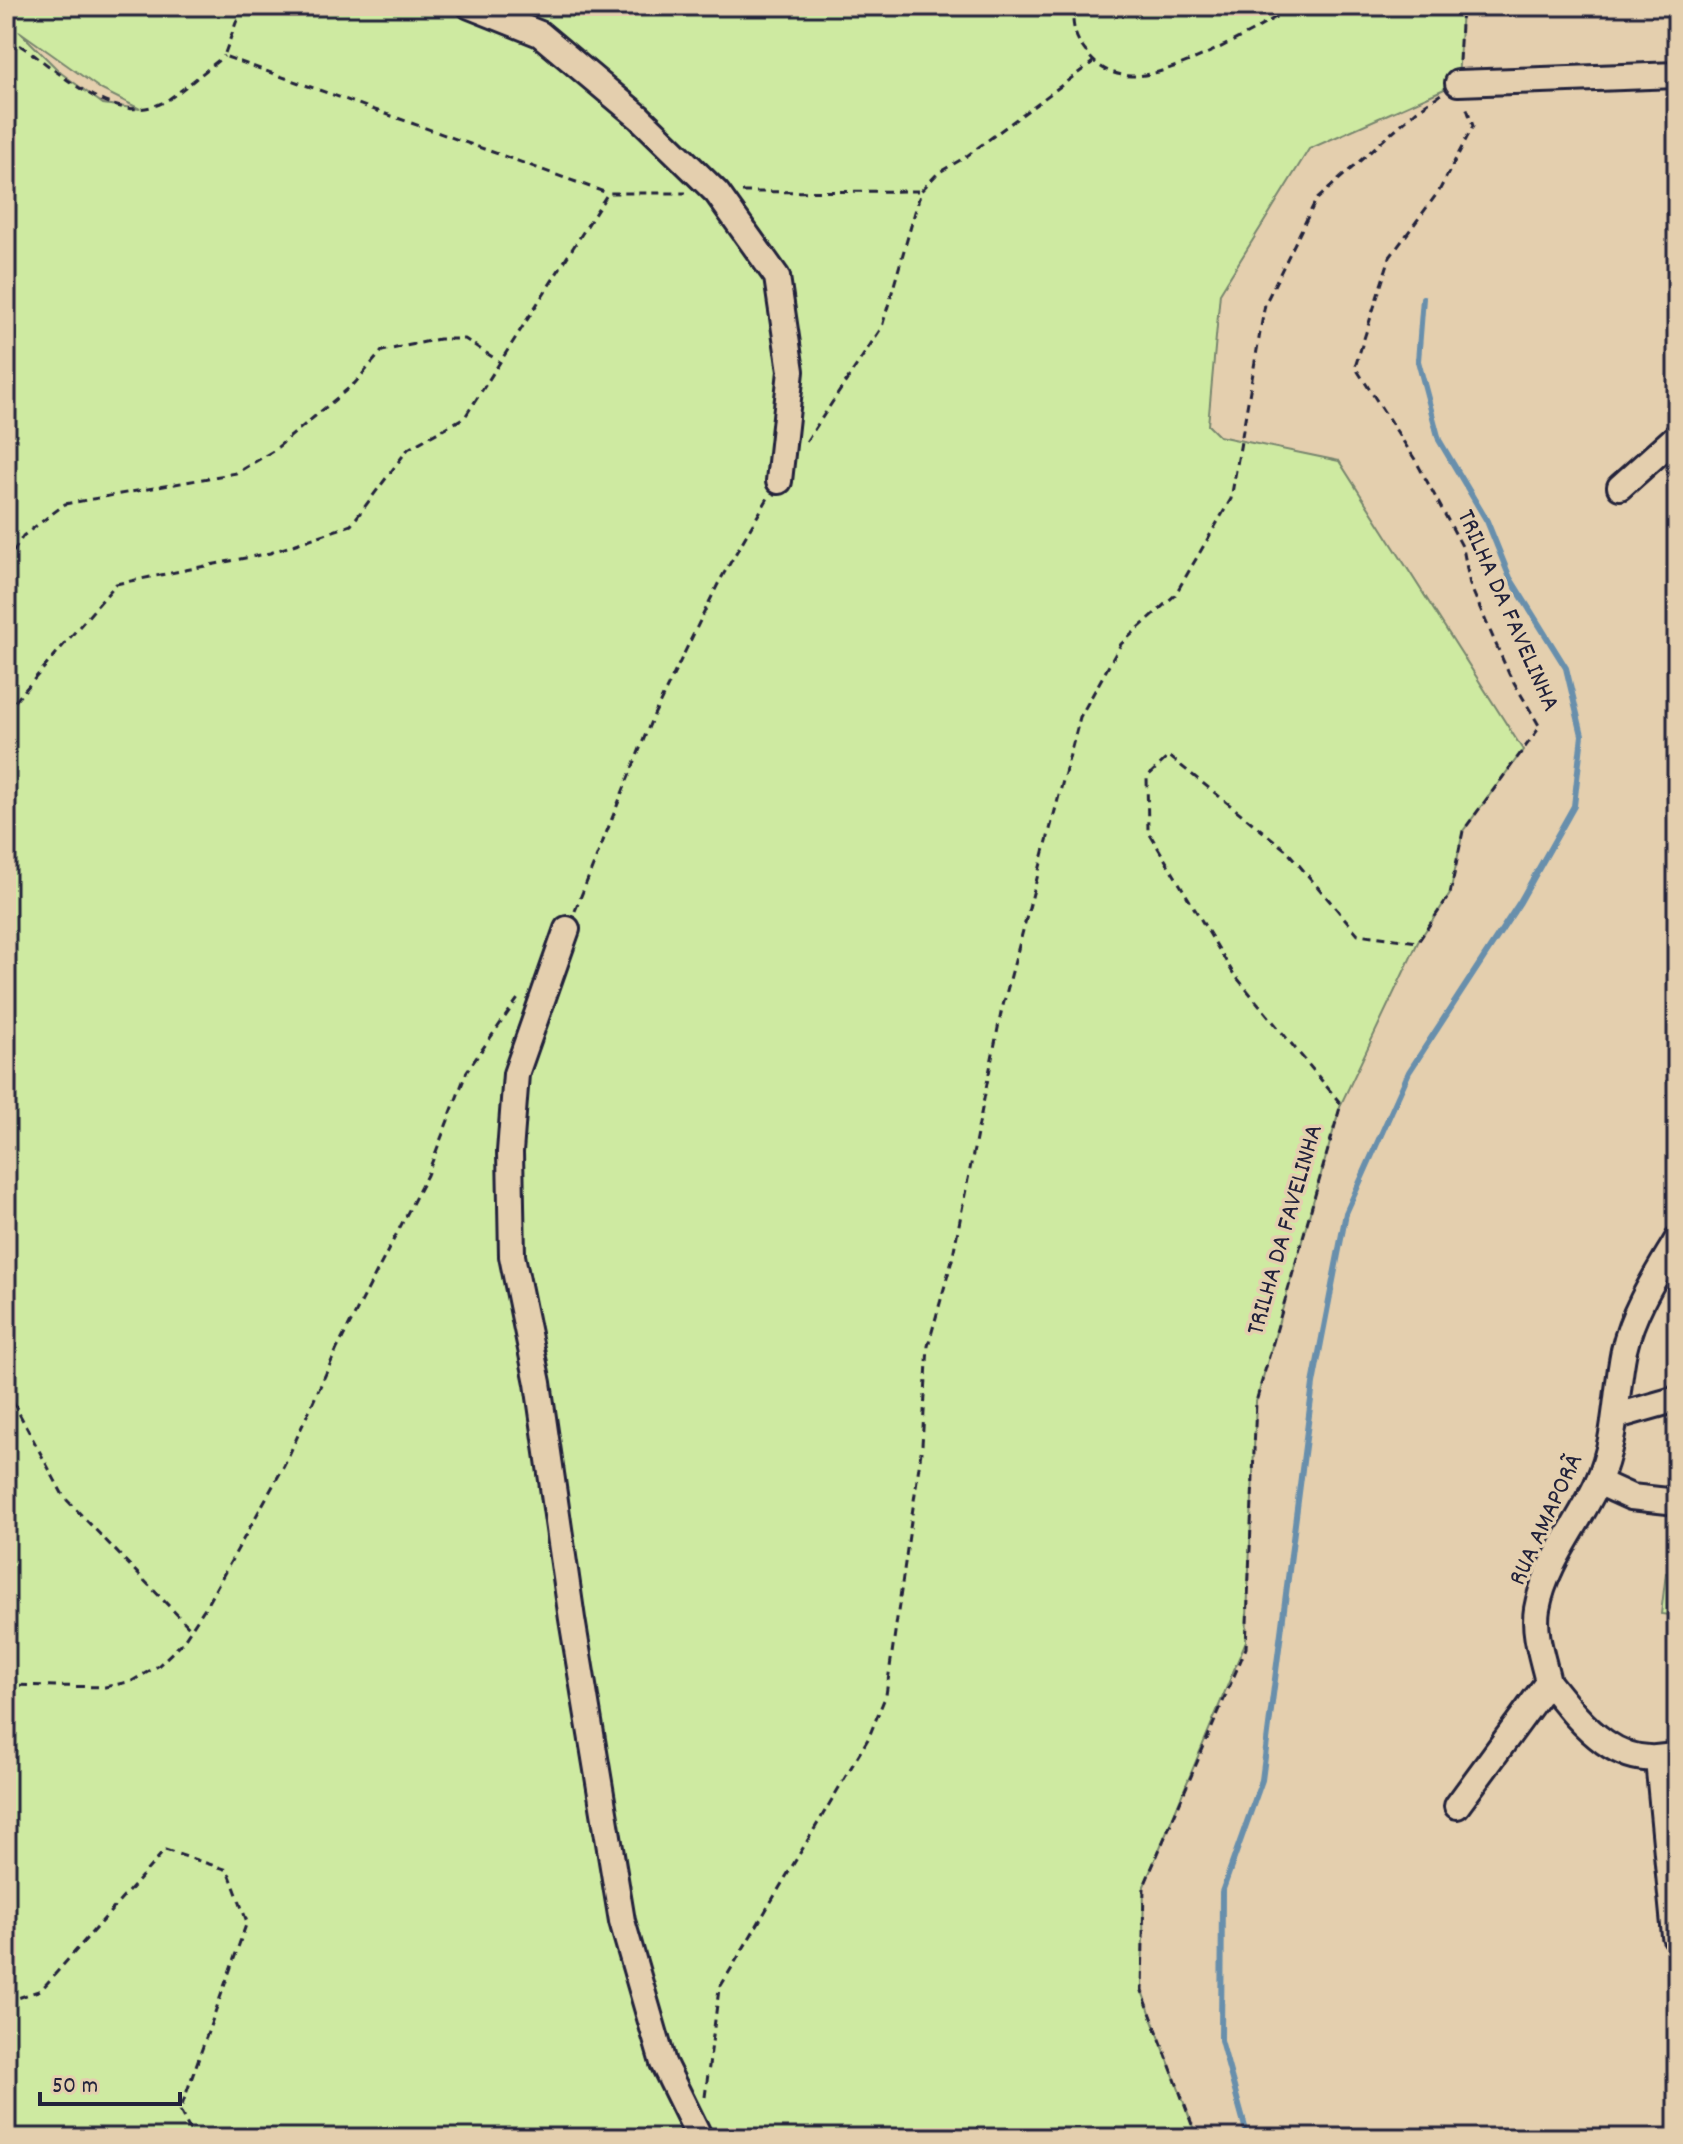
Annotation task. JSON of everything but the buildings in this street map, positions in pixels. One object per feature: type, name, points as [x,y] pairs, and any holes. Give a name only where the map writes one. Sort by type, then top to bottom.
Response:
[{"type":"street","points":[[470,6],[540,34],[639,117],[717,193],[777,277],[791,371],[779,481]]},
{"type":"street","points":[[1458,83],[1677,75]]},
{"type":"street","points":[[1620,487],[1677,436]]},
{"type":"street","points":[[567,929],[516,1074],[510,1152],[512,1256],[538,1383],[572,1619],[622,1921],[663,2063],[700,2138]]},
{"type":"street","name":"RUA AMAPORÃ","points":[[1548,1682],[1537,1627],[1537,1608],[1558,1554],[1598,1482],[1617,1416],[1625,1349],[1647,1291],[1677,1240]]},
{"type":"street","points":[[1617,1416],[1677,1399]]},
{"type":"street","points":[[1598,1482],[1631,1497],[1677,1502]]},
{"type":"street","points":[[1457,1806],[1548,1682],[1590,1734],[1605,1744],[1668,1757],[1675,1936]]},
{"type":"path","points":[[6,43],[21,46],[103,104],[143,110],[168,100],[224,56],[242,6]]},
{"type":"path","points":[[1073,6],[1072,25],[1077,41],[1093,62],[1115,74],[1136,76],[1179,66],[1278,17],[1292,6]]},
{"type":"path","points":[[705,2101],[719,1989],[868,1739],[886,1695],[922,1445],[928,1346],[952,1260],[1001,1013],[1080,717],[1121,644],[1175,595],[1231,499],[1265,304],[1316,200],[1416,111],[1458,83],[1462,6]]},
{"type":"path","points":[[224,56],[608,193],[921,191]]},
{"type":"path","name":"TRILHA DA FAVELINHA","points":[[1197,2138],[1142,1991],[1144,1886],[1246,1648],[1256,1402],[1341,1104],[1233,973],[1148,831],[1147,777],[1169,756],[1286,850],[1358,934],[1418,942],[1450,894],[1463,831],[1540,727],[1503,662],[1470,585],[1463,548],[1416,461],[1355,367],[1390,257],[1439,191],[1473,126],[1458,83]]},
{"type":"path","points":[[6,712],[116,584],[270,553],[351,525],[408,449],[465,417],[608,193]]},
{"type":"path","points":[[6,564],[23,536],[65,504],[236,473],[273,451],[355,383],[382,351],[439,339],[465,339],[500,362]]},
{"type":"path","points":[[6,1685],[105,1687],[132,1681],[158,1666],[191,1629],[284,1466],[337,1349],[427,1175],[467,1071],[522,993]]},
{"type":"path","points":[[6,1389],[64,1497],[191,1629]]},
{"type":"path","points":[[6,2002],[41,1990],[165,1850],[228,1870],[247,1922],[180,2111],[194,2138]]},
{"type":"green space","points":[[6,6],[1462,6],[1458,83],[1309,149],[1220,293],[1208,425],[1219,436],[1339,461],[1523,750],[1463,831],[1450,894],[1418,942],[1341,1104],[1256,1402],[1246,1641],[1144,1886],[1142,1991],[1197,2138],[6,2138]],"holes":[[[19,31],[102,90],[140,109],[103,104],[61,73]]]},
{"type":"green space","points":[[1666,1573],[1677,1574],[1677,1616],[1661,1614]]},
{"type":"waterway","points":[[1248,2138],[1221,2040],[1222,1892],[1262,1780],[1313,1384],[1346,1213],[1409,1072],[1520,902],[1574,806],[1582,735],[1566,668],[1510,578],[1487,521],[1439,440],[1418,361],[1423,298]]}]
